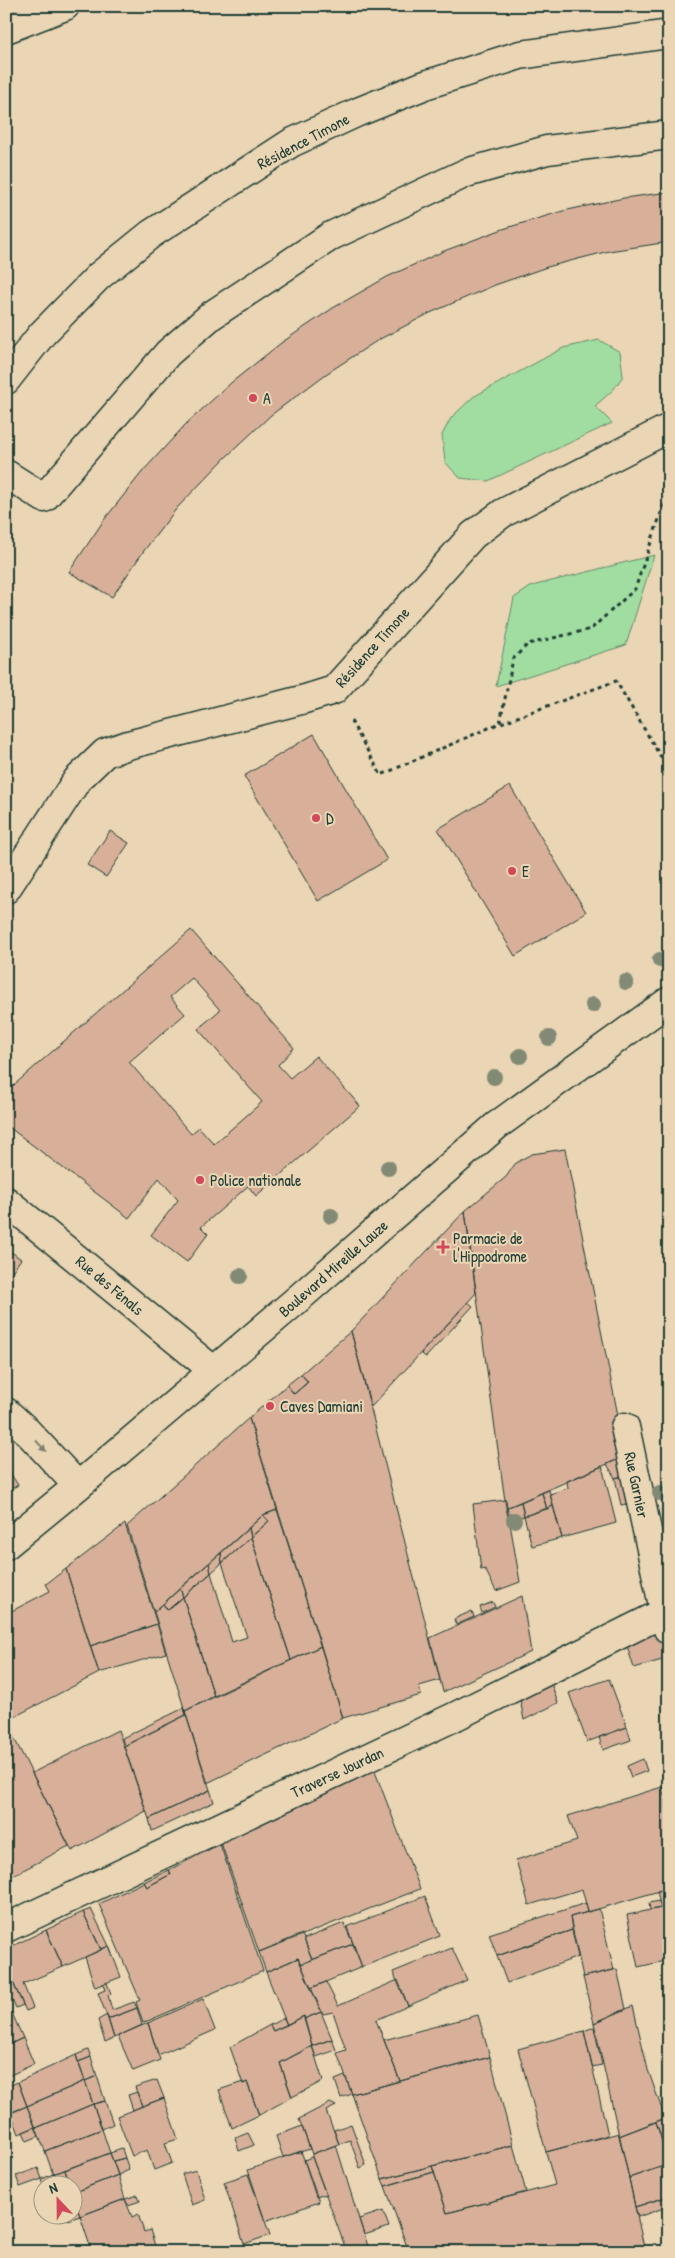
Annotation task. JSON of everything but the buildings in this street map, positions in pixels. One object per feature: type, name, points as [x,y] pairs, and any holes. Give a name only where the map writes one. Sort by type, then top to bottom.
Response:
[{"type":"main road","points":[[6,29],[65,6]]},
{"type":"main road","name":"Résidence Timone","points":[[6,380],[42,334],[100,276],[151,234],[291,143],[358,112],[425,85],[520,55],[669,34]]},
{"type":"main road","points":[[6,474],[44,498],[168,353],[212,314],[330,236],[466,173],[547,150],[669,135]]},
{"type":"main road","name":"Résidence Timone","points":[[6,889],[77,780],[105,754],[128,745],[295,702],[334,690],[473,535],[503,513],[669,428]]},
{"type":"main road","name":"Boulevard Mireille Lauze","points":[[6,1545],[78,1486],[496,1126],[669,1001]]},
{"type":"main road","name":"Rue des Fénals","points":[[6,1201],[213,1370]]},
{"type":"main road","points":[[6,1412],[25,1429],[78,1486]]},
{"type":"main road","name":"Rue Garnier","points":[[625,1427],[667,1621]]},
{"type":"main road","name":"Traverse Jourdan","points":[[6,1928],[463,1712],[667,1621]]},
{"type":"path","points":[[500,723],[513,659],[528,644],[591,629],[635,589],[669,490]]},
{"type":"path","points":[[334,690],[381,775],[500,723],[616,681],[669,771]]},
{"type":"green space","points":[[599,340],[620,352],[623,376],[613,390],[595,406],[612,423],[488,481],[460,478],[445,462],[442,435],[451,418],[473,397],[563,348]]},
{"type":"green space","points":[[654,555],[626,645],[496,686],[514,598],[532,586]]},
{"type":"place","name":"A","points":[[253,398]]},
{"type":"place","name":"D","points":[[316,818]]},
{"type":"place","name":"E","points":[[512,871]]},
{"type":"place","name":"Police nationale","points":[[200,1180]]},
{"type":"place","name":"Parmacie de l'Hippodrome","points":[[443,1247]]},
{"type":"place","name":"Caves Damiani","points":[[270,1406]]}]
